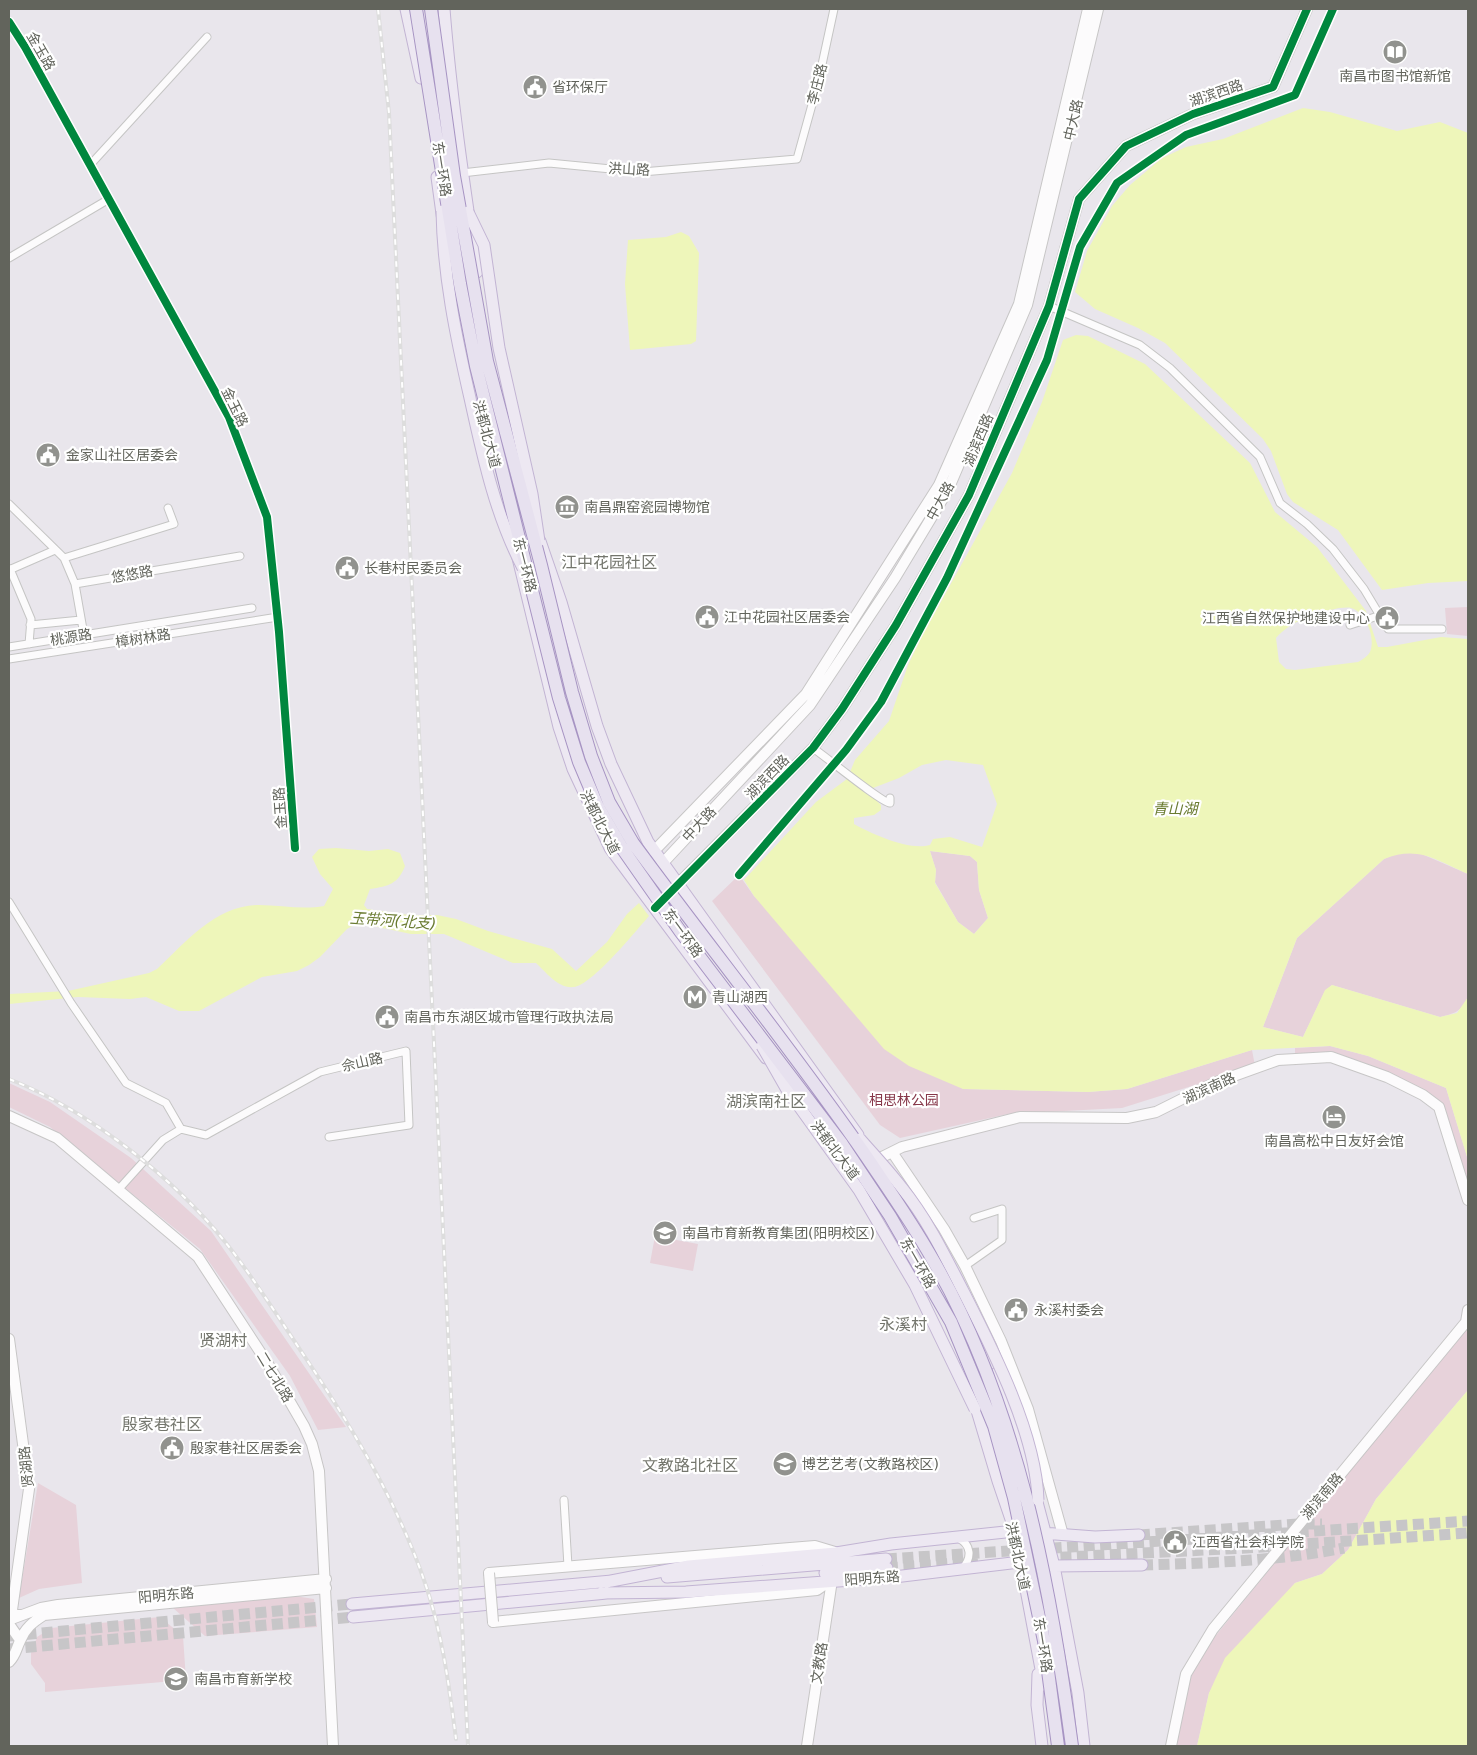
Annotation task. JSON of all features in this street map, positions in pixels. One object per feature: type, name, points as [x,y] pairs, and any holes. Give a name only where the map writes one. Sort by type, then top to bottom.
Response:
[{"type":"highway","name":"东一环路","points":[[416,9],[461,293],[476,366],[559,698],[579,762],[598,807],[622,848],[680,931],[842,1144],[890,1216],[947,1314],[970,1364],[994,1426],[1014,1498],[1044,1642],[1058,1746]]},
{"type":"highway","name":"东一环路","points":[[431,9],[454,176],[487,361],[542,565],[572,692],[591,756],[610,802],[633,843],[835,1111],[902,1208],[934,1261],[962,1316],[1001,1415],[1026,1496],[1056,1639],[1072,1746]]},
{"type":"main road","name":"洪都北大道","points":[[406,9],[425,92],[466,361],[508,516],[559,727],[573,769],[610,848],[892,1226],[942,1317],[966,1373],[975,1409],[1015,1531],[1039,1655],[1052,1746]]},
{"type":"main road","name":"洪都北大道","points":[[444,9],[462,174],[494,371],[535,527],[561,602],[597,726],[614,771],[662,864],[820,1079],[914,1216],[959,1292],[1012,1412],[1038,1500],[1054,1566],[1078,1693],[1084,1746]]},
{"type":"main road","name":"中大路","points":[[654,851],[806,694],[939,485],[1019,304],[1088,9]]},
{"type":"main road","name":"中大路","points":[[662,864],[810,705],[896,578],[948,490],[1026,305],[1098,9]]},
{"type":"main road","name":"湖滨西路","points":[[654,908],[678,886],[813,748],[842,710],[896,625],[969,495],[1049,306],[1079,199],[1126,146],[1193,114],[1273,87],[1307,9]]},
{"type":"main road","points":[[442,211],[442,242],[460,352],[487,476],[504,530],[528,576]]},
{"type":"main road","points":[[468,212],[484,245],[499,348],[532,494],[542,565]]},
{"type":"main road","points":[[744,1014],[786,1088],[859,1190],[915,1285],[975,1409]]},
{"type":"main road","name":"湖滨南路","points":[[876,1160],[902,1147],[1020,1118],[1127,1118],[1156,1112],[1214,1083],[1278,1060],[1331,1057],[1387,1077],[1423,1095],[1439,1107],[1468,1200]]},
{"type":"main road","points":[[835,1111],[903,1188],[934,1234],[998,1361],[1016,1408],[1037,1478],[1038,1500]]},
{"type":"main road","name":"二七北路","points":[[9,1116],[57,1138],[198,1257],[268,1364],[304,1426],[312,1444],[319,1471],[333,1746]]},
{"type":"main road","points":[[892,1152],[944,1229],[965,1266],[1001,1341],[1028,1409],[1063,1535]]},
{"type":"main road","name":"湖滨南路","points":[[1171,1746],[1186,1674],[1213,1629],[1466,1322],[1468,1310]]},
{"type":"main road","name":"贤湖路","points":[[9,1339],[29,1489],[12,1610],[14,1615],[23,1614]]},
{"type":"main road","name":"贤湖路","points":[[9,1362],[27,1488],[9,1602]]},
{"type":"main road","name":"阳明东路","points":[[606,1582],[689,1566],[836,1553],[891,1544],[1015,1531],[1094,1537],[1140,1535]]},
{"type":"main road","points":[[832,1580],[817,1590],[493,1622],[489,1572],[815,1546],[836,1553]]},
{"type":"main road","name":"阳明东路","points":[[601,1593],[686,1592],[961,1569],[1020,1562],[1054,1566],[1142,1565]]},
{"type":"main road","name":"阳明东路","points":[[352,1604],[606,1582],[887,1563],[353,1617]]},
{"type":"main road","name":"文教路","points":[[807,1746],[832,1580]]},
{"type":"main road","name":"阳明东路","points":[[9,1620],[23,1614],[58,1605],[326,1584]]},
{"type":"main road","name":"阳明东路","points":[[9,1662],[15,1656],[20,1640],[29,1625],[44,1615],[326,1584]]},
{"type":"main road","points":[[9,1624],[20,1640]]},
{"type":"main road","points":[[1039,1655],[1036,1705],[1042,1746]]},
{"type":"street","name":"李庄路","points":[[797,159],[818,83],[834,9]]},
{"type":"street","name":"金玉路","points":[[9,22],[25,47],[229,417],[267,517],[278,617],[295,848]]},
{"type":"street","points":[[90,165],[207,37]]},
{"type":"street","name":"洪山路","points":[[462,174],[549,163],[642,172],[797,159]]},
{"type":"street","points":[[9,258],[109,199]]},
{"type":"street","points":[[1049,306],[1140,345],[1170,368],[1260,457],[1280,503],[1308,524],[1334,549],[1364,589],[1375,618],[1388,629],[1442,629]]},
{"type":"street","points":[[9,504],[64,558],[76,584],[84,635]]},
{"type":"street","points":[[64,558],[174,524],[168,508]]},
{"type":"street","points":[[29,644],[31,619],[10,569],[55,550]]},
{"type":"street","name":"悠悠路","points":[[76,584],[240,556]]},
{"type":"street","name":"桃源路","points":[[9,648],[252,608]]},
{"type":"street","name":"樟树林路","points":[[9,659],[278,617]]},
{"type":"street","points":[[1350,625],[1375,618]]},
{"type":"street","points":[[30,625],[81,620]]},
{"type":"street","points":[[813,748],[886,800]]},
{"type":"street","points":[[9,902],[56,979],[126,1083],[166,1103],[182,1129],[162,1140],[118,1190]]},
{"type":"street","name":"佘山路","points":[[182,1129],[206,1135],[320,1072],[406,1052],[409,1125],[329,1137]]},
{"type":"street","points":[[965,1266],[1002,1240],[1002,1209],[974,1218]]},
{"type":"street","points":[[564,1500],[568,1566]]},
{"type":"street","points":[[956,1537],[966,1542],[970,1551],[969,1561],[961,1569]]},
{"type":"green space","points":[[1468,607],[1468,636],[1447,634],[1445,608]]},
{"type":"green space","points":[[930,851],[970,856],[977,862],[979,890],[988,918],[974,934],[958,922],[935,882],[936,870]]},
{"type":"green space","points":[[1400,852],[1417,852],[1468,874],[1468,997],[1463,1006],[1453,1013],[1440,1017],[1332,985],[1325,991],[1303,1037],[1263,1027],[1297,938],[1384,859]]},
{"type":"green space","name":"相思林公园","points":[[739,875],[754,896],[963,1089],[1088,1092],[1127,1089],[1252,1050],[1255,1066],[1122,1108],[1008,1114],[900,1138],[880,1125],[712,901]]},
{"type":"green space","points":[[1330,1046],[1368,1056],[1446,1088],[1468,1160],[1468,1200],[1439,1107],[1423,1095],[1331,1057],[1295,1058],[1295,1048]]},
{"type":"green space","points":[[9,1083],[50,1102],[131,1158],[211,1231],[346,1427],[318,1430],[290,1376],[200,1249],[50,1127],[9,1107]]},
{"type":"green space","points":[[655,1236],[698,1244],[693,1271],[650,1263]]},
{"type":"green space","points":[[1468,1325],[1468,1390],[1376,1499],[1348,1550],[1322,1574],[1295,1583],[1209,1693],[1197,1746],[1175,1746],[1190,1675],[1213,1639]]},
{"type":"green space","points":[[38,1483],[76,1505],[82,1583],[39,1589],[19,1598]]},
{"type":"green space","points":[[295,1596],[314,1599],[317,1627],[205,1636],[173,1608]]},
{"type":"green space","points":[[160,1617],[183,1636],[186,1680],[45,1692],[45,1683],[31,1664],[31,1653],[37,1637],[51,1628]]},
{"type":"water","points":[[1303,108],[1330,112],[1397,131],[1440,122],[1468,133],[1468,581],[1428,583],[1382,590],[1338,530],[1293,502],[1287,494],[1271,451],[1263,439],[1165,343],[1138,328],[1095,309],[1075,292],[1087,251],[1112,206],[1130,185],[1162,158],[1186,147],[1223,139]]},
{"type":"water","points":[[681,232],[689,236],[699,253],[696,341],[691,344],[630,350],[625,284],[628,240],[666,237]]},
{"type":"water","name":"青山湖","points":[[1076,335],[1088,336],[1145,364],[1250,463],[1275,512],[1317,547],[1366,611],[1378,647],[1441,637],[1468,639],[1468,874],[1428,856],[1418,854],[1396,855],[1384,859],[1297,938],[1263,1027],[1303,1037],[1325,990],[1332,985],[1440,1017],[1457,1013],[1468,997],[1468,1160],[1446,1088],[1368,1056],[1330,1046],[1252,1050],[1127,1089],[1088,1092],[963,1089],[909,1066],[884,1049],[754,896],[744,880],[816,802],[847,779],[855,760],[889,721],[908,665],[922,636],[1012,473],[1042,402],[1063,340]],"holes":[[[1339,608],[1356,610],[1365,620],[1372,640],[1372,646],[1368,655],[1358,662],[1295,670],[1286,669],[1279,662],[1276,638],[1289,626],[1297,622],[1313,615]],[[946,760],[983,765],[997,804],[982,847],[950,837],[933,839],[930,845],[912,846],[880,837],[854,824],[854,818],[874,815],[881,810],[881,805],[872,796],[873,788],[899,778],[922,765]],[[930,851],[970,856],[977,862],[979,890],[988,918],[974,934],[958,922],[935,883],[936,870]]]},
{"type":"water","name":"玉带河(北支)","points":[[336,848],[369,851],[388,849],[400,853],[405,866],[402,872],[392,883],[370,889],[364,905],[367,909],[409,915],[437,915],[456,919],[488,931],[552,949],[576,971],[607,942],[627,914],[639,903],[649,916],[602,968],[582,984],[574,987],[558,983],[536,963],[513,963],[444,934],[411,934],[364,924],[354,925],[347,929],[320,957],[309,965],[297,971],[262,977],[199,1011],[179,1011],[146,997],[130,999],[78,997],[9,1004],[9,994],[68,991],[149,973],[157,969],[203,927],[229,911],[259,905],[324,906],[333,889],[320,874],[312,857],[319,849]]},
{"type":"water","points":[[1468,1390],[1468,1746],[1197,1746],[1209,1693],[1225,1658],[1295,1583],[1322,1574],[1348,1550],[1376,1499]]},
{"type":"tunnel","points":[[886,1559],[1468,1521]]},
{"type":"tunnel","points":[[1139,1535],[1322,1524]]},
{"type":"tunnel","points":[[1044,1558],[1246,1548],[1468,1533]]},
{"type":"tunnel","points":[[1142,1565],[1269,1559],[1344,1548]]},
{"type":"tunnel","points":[[887,1568],[978,1562]]},
{"type":"tunnel","points":[[9,1636],[352,1604]]},
{"type":"tunnel","points":[[9,1649],[353,1617]]},
{"type":"railway","points":[[378,9],[389,113],[468,1746]]},
{"type":"railway","points":[[9,1079],[69,1108],[98,1127],[155,1170],[205,1218],[237,1257],[269,1302],[358,1441],[388,1495],[413,1551],[436,1619],[448,1678],[456,1739]]},
{"type":"cycle path","points":[[655,908],[813,748],[842,709],[896,625],[969,495],[1049,306],[1079,199],[1126,146],[1193,114],[1273,87],[1307,9]]},
{"type":"cycle path","points":[[739,875],[846,750],[881,702],[947,578],[1047,360],[1080,247],[1117,183],[1186,135],[1295,95],[1333,9]]},
{"type":"cycle path","points":[[9,22],[25,47],[229,417],[267,517],[279,632],[295,848]]},
{"type":"place","name":"南昌市图书馆新馆","points":[[1395,52]]},
{"type":"place","name":"省环保厅","points":[[535,87]]},
{"type":"place","name":"金家山社区居委会","points":[[48,455]]},
{"type":"place","name":"南昌鼎窑瓷园博物馆","points":[[567,507]]},
{"type":"place","name":"长巷村民委员会","points":[[347,568]]},
{"type":"place","name":"江中花园社区居委会","points":[[707,617]]},
{"type":"place","name":"江西省自然保护地建设中心","points":[[1387,618]]},
{"type":"place","name":"青山湖西","points":[[695,997]]},
{"type":"place","name":"南昌市东湖区城市管理行政执法局","points":[[387,1017]]},
{"type":"place","name":"南昌高松中日友好会馆","points":[[1334,1117]]},
{"type":"place","name":"南昌市育新教育集团(阳明校区)","points":[[665,1233]]},
{"type":"place","name":"永溪村委会","points":[[1016,1310]]},
{"type":"place","name":"殷家巷社区居委会","points":[[172,1448]]},
{"type":"place","name":"博艺艺考(文教路校区)","points":[[785,1464]]},
{"type":"place","name":"江西省社会科学院","points":[[1175,1542]]},
{"type":"place","name":"南昌市育新学校","points":[[176,1679]]},
{"type":"district","name":"江中花园社区","points":[[609,562]]},
{"type":"district","name":"湖滨南社区","points":[[766,1101]]},
{"type":"district","name":"永溪村","points":[[903,1324]]},
{"type":"district","name":"贤湖村","points":[[223,1340]]},
{"type":"district","name":"殷家巷社区","points":[[162,1424]]},
{"type":"district","name":"文教路北社区","points":[[690,1465]]}]
